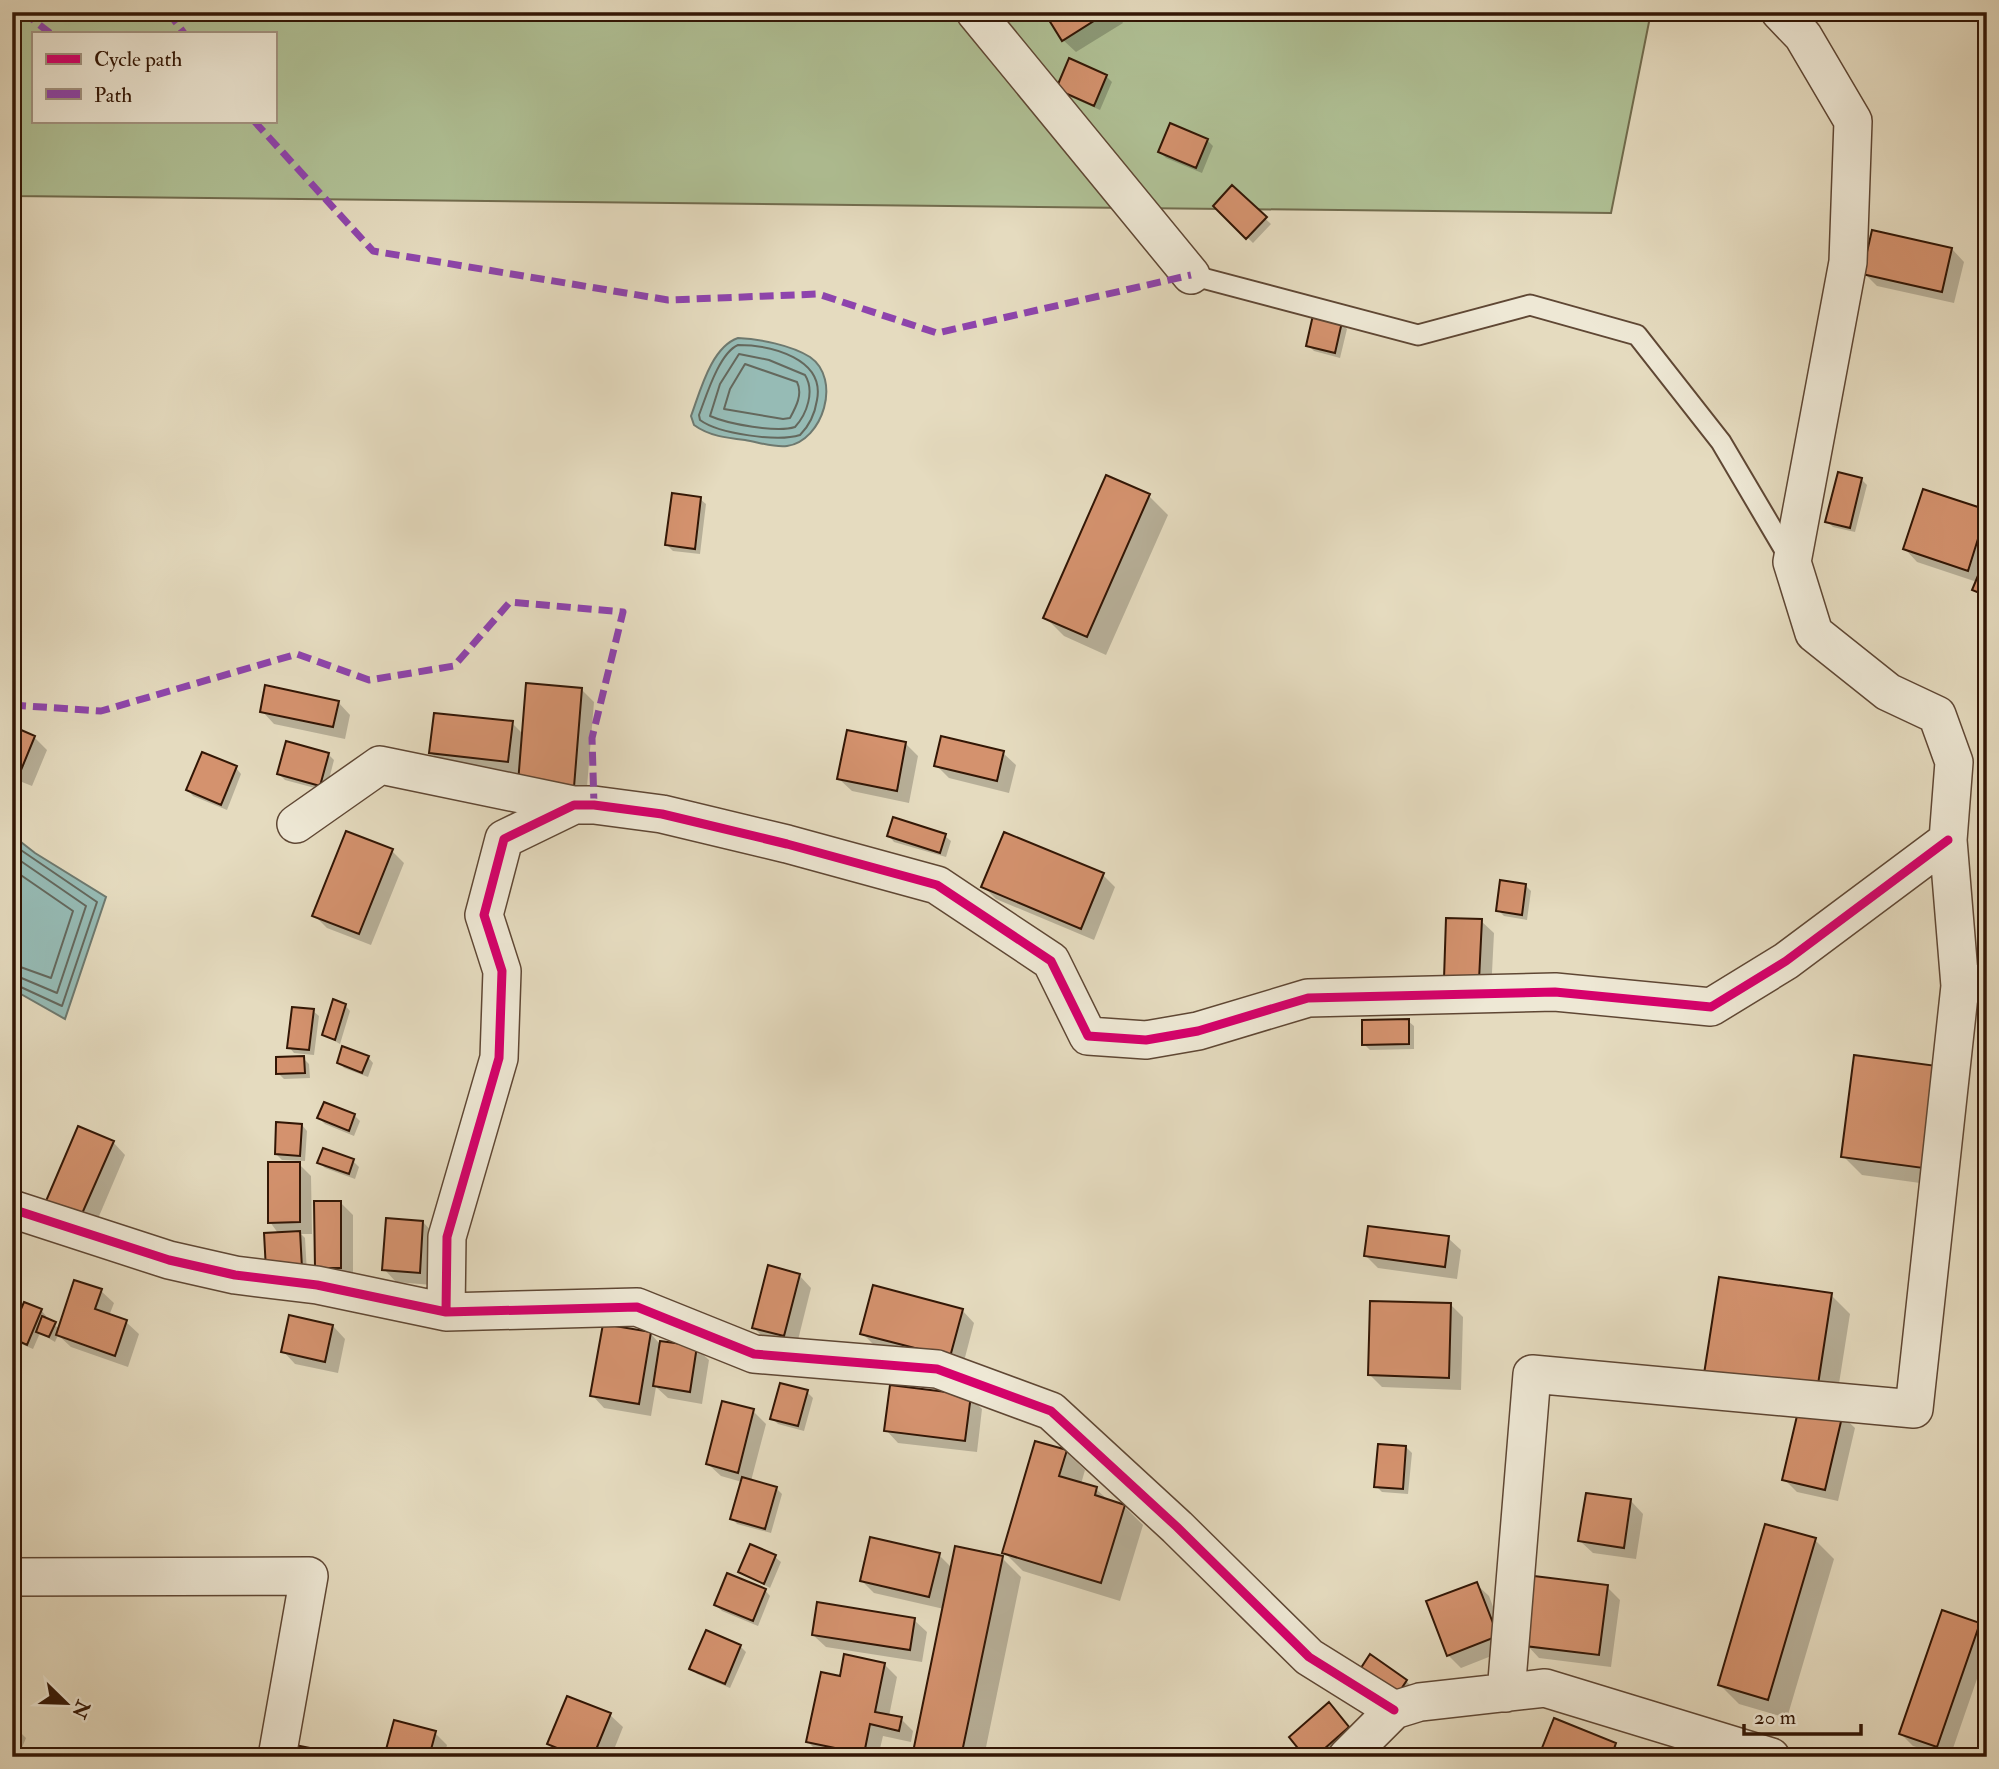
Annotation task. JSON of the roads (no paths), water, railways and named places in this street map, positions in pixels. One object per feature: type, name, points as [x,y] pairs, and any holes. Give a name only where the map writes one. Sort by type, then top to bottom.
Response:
[{"type":"street","points":[[975,12],[1191,275]]},
{"type":"street","points":[[1506,1693],[1532,1374],[1914,1409],[1973,984],[1948,840],[1954,762],[1937,715],[1888,692],[1814,633],[1792,562],[1848,262],[1853,121],[1803,36],[1780,12]]},
{"type":"street","points":[[296,824],[380,765],[574,806],[594,805],[662,814],[788,844],[937,885],[1051,961],[1088,1037],[1146,1040],[1198,1031],[1308,998],[1555,992],[1711,1007],[1786,961],[1948,840]]},
{"type":"street","points":[[446,1312],[447,1237],[499,1058],[502,971],[484,915],[505,839],[574,806]]},
{"type":"street","points":[[12,1209],[169,1260],[235,1275],[317,1285],[446,1312],[637,1307],[754,1354],[937,1369],[1051,1411],[1177,1527],[1309,1657],[1394,1710]]},
{"type":"street","points":[[12,1577],[309,1576],[277,1757]]},
{"type":"street","points":[[1347,1757],[1394,1710],[1420,1702],[1545,1688],[1772,1757]]},
{"type":"lane","points":[[1191,275],[1418,335],[1530,304],[1637,335],[1721,442],[1792,562]]},
{"type":"water","points":[[738,338],[765,341],[794,349],[810,357],[820,367],[825,379],[824,408],[819,421],[800,442],[787,446],[772,446],[718,436],[694,425],[691,416],[708,371],[721,351]]},
{"type":"water","points":[[12,835],[35,853],[106,897],[65,1019],[12,989]]}]
